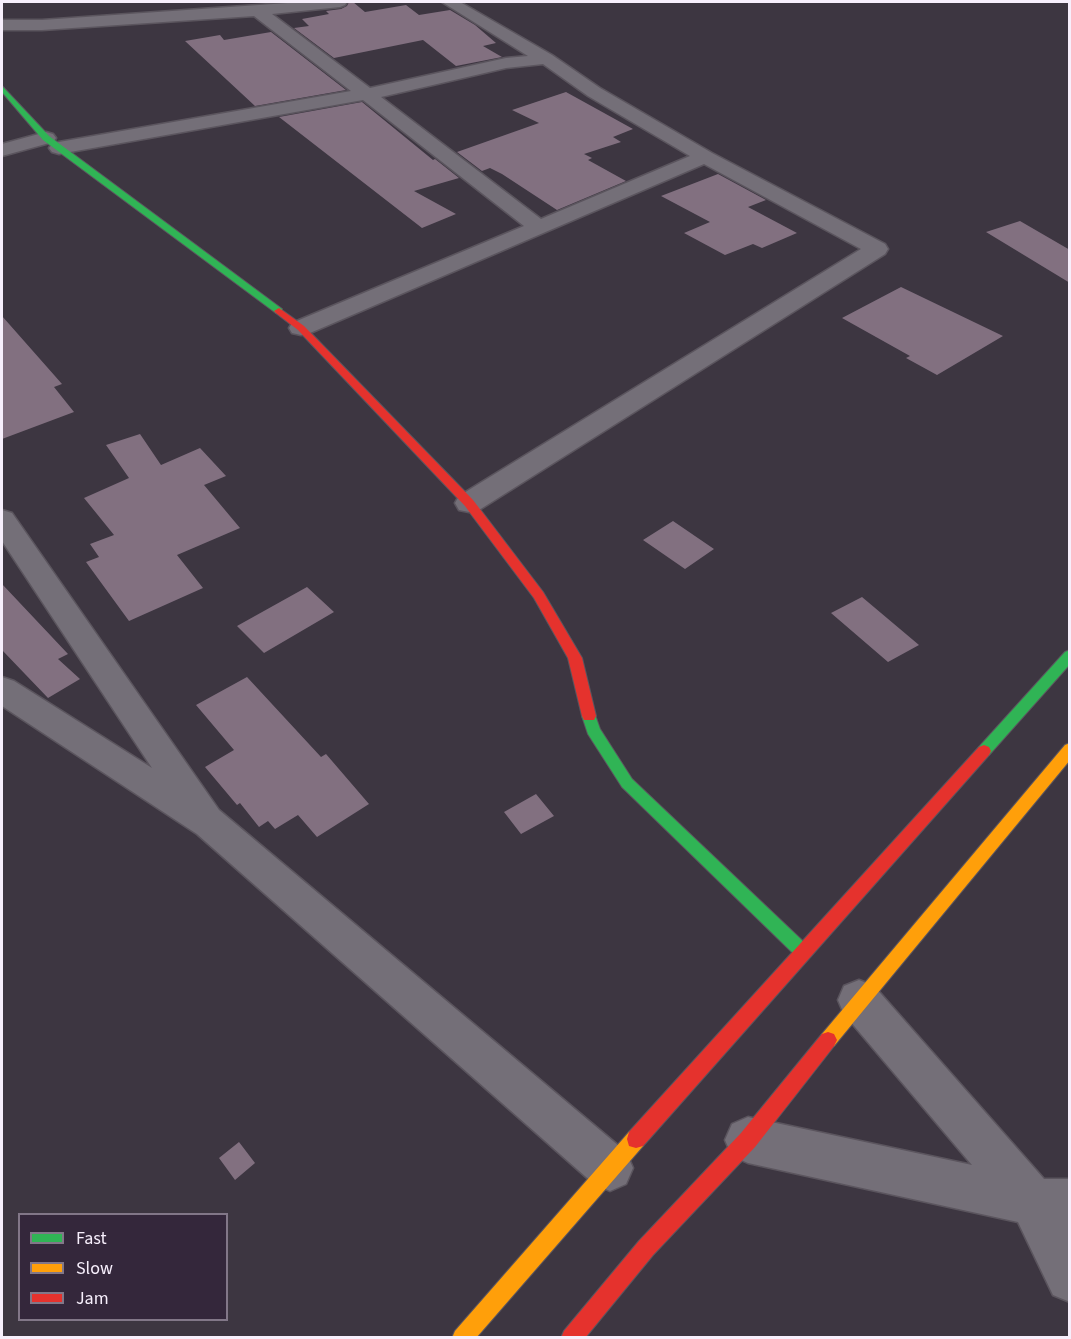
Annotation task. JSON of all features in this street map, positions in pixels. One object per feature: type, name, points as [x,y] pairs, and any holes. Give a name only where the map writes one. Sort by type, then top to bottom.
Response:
[{"type":"street","points":[[2,25],[42,25],[340,2]]},
{"type":"street","points":[[450,2],[546,59],[594,92],[705,157],[877,249],[469,503]]},
{"type":"street","points":[[258,10],[539,227]]},
{"type":"street","points":[[2,150],[368,94],[506,63],[546,59]]},
{"type":"street","points":[[2,88],[53,143],[301,327],[469,503],[539,595],[575,658],[593,730],[627,783],[803,952]]},
{"type":"street","points":[[301,327],[705,157]]},
{"type":"street","points":[[2,520],[210,823]]},
{"type":"street","points":[[462,1338],[610,1168],[1070,655]]},
{"type":"street","points":[[2,690],[210,823],[610,1168]]},
{"type":"street","points":[[571,1338],[646,1248],[748,1140],[859,1000],[1070,749]]},
{"type":"street","points":[[859,1000],[1051,1202],[1070,1278]]},
{"type":"street","points":[[748,1140],[1051,1202]]},
{"type":"building","points":[[349,2],[353,2],[365,12],[406,5],[419,15],[450,10],[475,25],[496,43],[483,46],[502,57],[456,66],[423,40],[334,58],[294,28],[309,26],[302,19],[329,14],[326,11],[341,9]]},
{"type":"building","points":[[271,32],[346,90],[255,106],[185,41],[220,35],[224,40]]},
{"type":"building","points":[[566,92],[633,129],[613,137],[621,142],[584,154],[592,158],[588,160],[626,181],[557,210],[502,174],[490,168],[482,171],[457,152],[539,123],[512,110]]},
{"type":"building","points":[[362,102],[433,160],[435,159],[459,178],[414,191],[456,214],[422,228],[279,117]]},
{"type":"building","points":[[718,174],[766,200],[748,207],[797,233],[762,248],[753,244],[725,255],[684,233],[710,222],[661,196]]},
{"type":"building","points":[[1020,221],[1070,250],[1070,283],[986,232]]},
{"type":"building","points":[[901,287],[1003,336],[937,375],[906,358],[910,356],[842,318]]},
{"type":"building","points":[[2,316],[62,384],[54,387],[74,412],[2,439]]},
{"type":"building","points":[[140,434],[161,465],[200,448],[226,476],[204,485],[240,528],[177,555],[203,588],[129,621],[86,562],[99,557],[90,544],[114,535],[84,498],[129,478],[106,445]]},
{"type":"building","points":[[673,521],[714,549],[685,569],[643,540]]},
{"type":"building","points":[[2,584],[68,654],[58,659],[80,679],[48,698],[2,650]]},
{"type":"building","points":[[307,587],[334,612],[264,653],[237,626]]},
{"type":"building","points":[[862,597],[919,645],[888,662],[831,613]]},
{"type":"building","points":[[247,677],[321,757],[326,754],[369,804],[317,837],[298,815],[275,829],[268,821],[259,827],[240,803],[237,805],[205,767],[234,750],[196,705]]},
{"type":"building","points":[[536,794],[554,816],[521,834],[504,812]]},
{"type":"building","points":[[239,1142],[255,1163],[235,1180],[219,1158]]},
{"type":"traffic: fast","points":[[2,88],[46,138],[279,311]]},
{"type":"traffic: fast","points":[[984,751],[1070,655]]},
{"type":"traffic: fast","points":[[589,716],[593,730],[627,783],[803,952]]},
{"type":"traffic: slow","points":[[828,1040],[1070,749]]},
{"type":"traffic: slow","points":[[462,1338],[636,1139]]},
{"type":"traffic: jam","points":[[279,311],[301,328],[469,503],[539,595],[575,658],[589,716]]},
{"type":"traffic: jam","points":[[636,1139],[984,751]]},
{"type":"traffic: jam","points":[[571,1338],[646,1248],[748,1140],[828,1040]]}]
